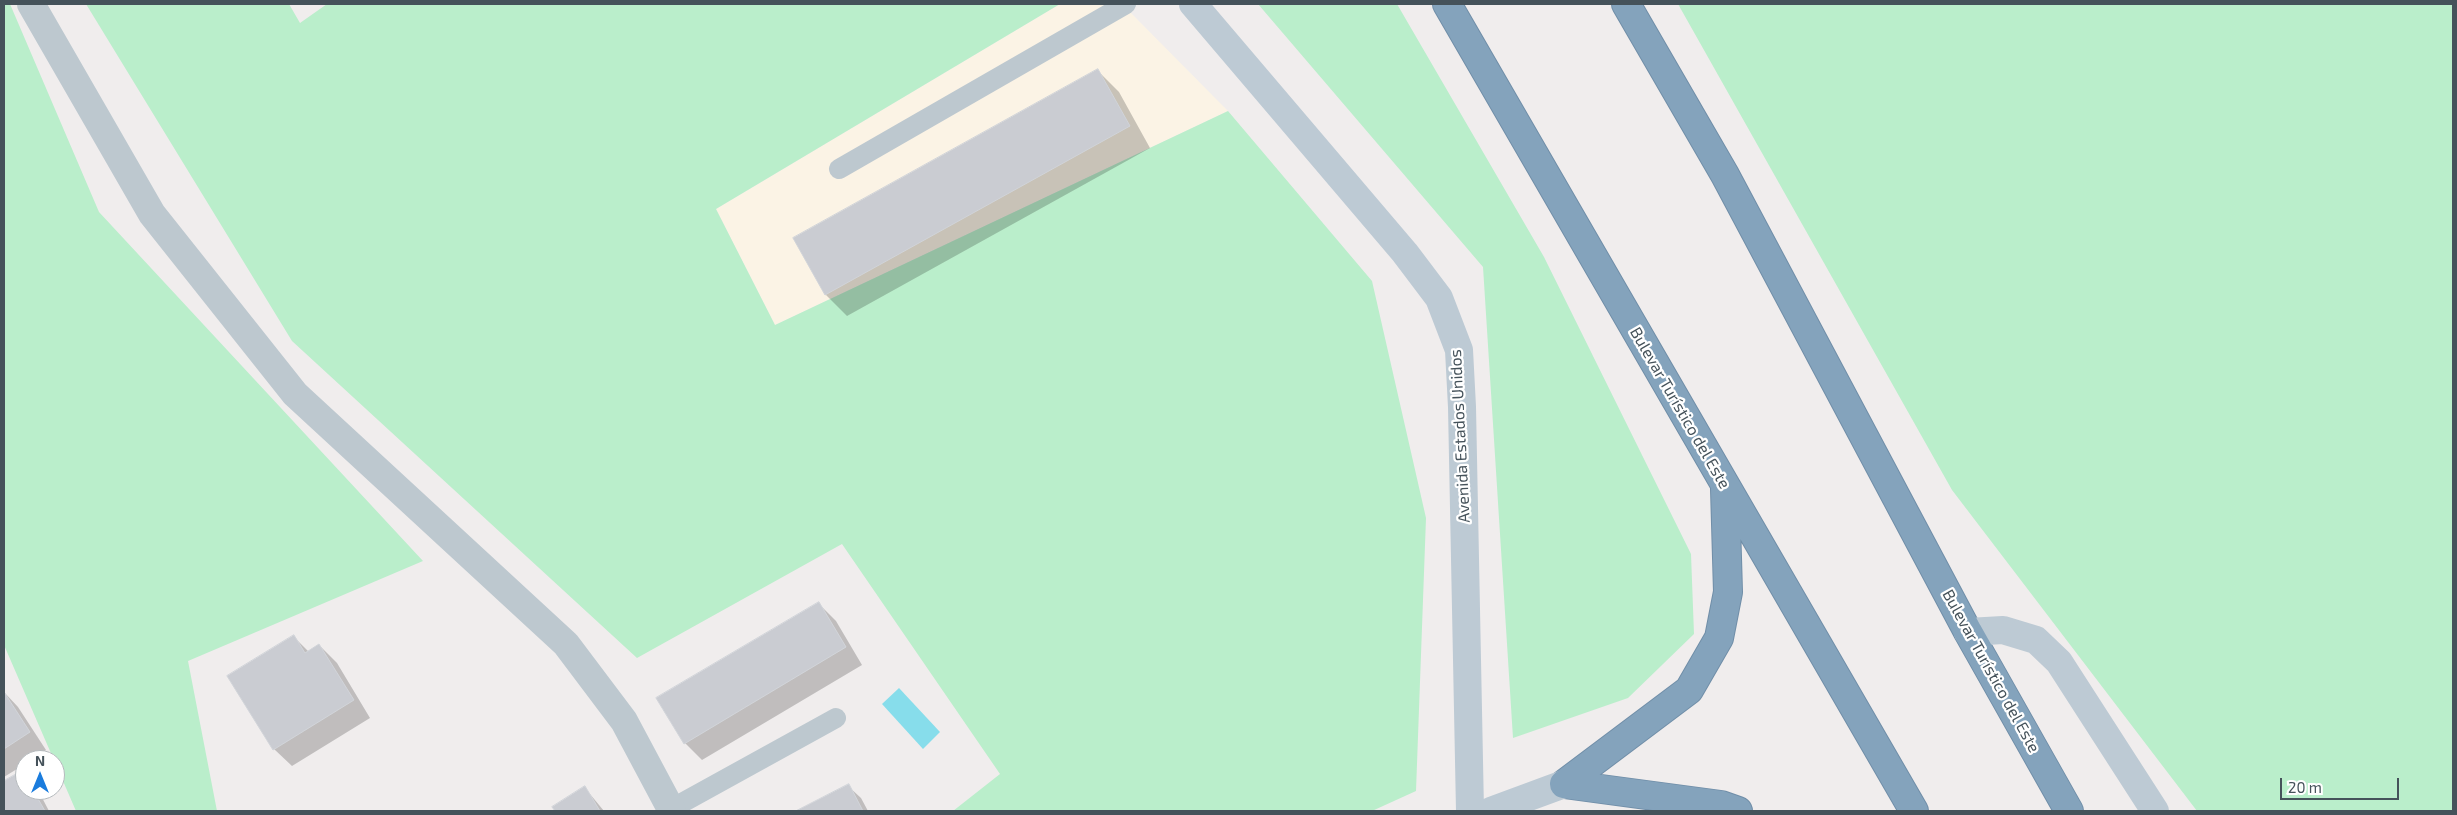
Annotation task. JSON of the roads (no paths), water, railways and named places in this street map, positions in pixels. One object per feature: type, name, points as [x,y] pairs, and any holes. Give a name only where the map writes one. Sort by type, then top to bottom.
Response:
[{"type":"highway","name":"Bulevar Turístico del Este","points":[[1447,4],[1914,811]]},
{"type":"highway","name":"Bulevar Turístico del Este","points":[[1626,4],[1725,174],[1968,632],[2068,811]]},
{"type":"highway","points":[[1564,784],[1690,690],[1719,638],[1728,592],[1725,485]]},
{"type":"highway","points":[[1564,784],[1721,805],[1738,811]]},
{"type":"street","points":[[31,4],[152,214],[295,394],[566,644],[624,721],[672,810]]},
{"type":"street","name":"Avenida Estados Unidos","points":[[1193,4],[1406,253],[1439,298],[1459,350],[1462,407],[1470,811]]},
{"type":"street","points":[[1968,632],[2003,630],[2036,640],[2058,662],[2155,811]]},
{"type":"street","points":[[1491,811],[1564,784]]},
{"type":"lane","points":[[839,169],[1126,4]]},
{"type":"lane","points":[[672,810],[836,718]]},
{"type":"water","points":[[899,688],[940,732],[923,749],[882,704]]}]
